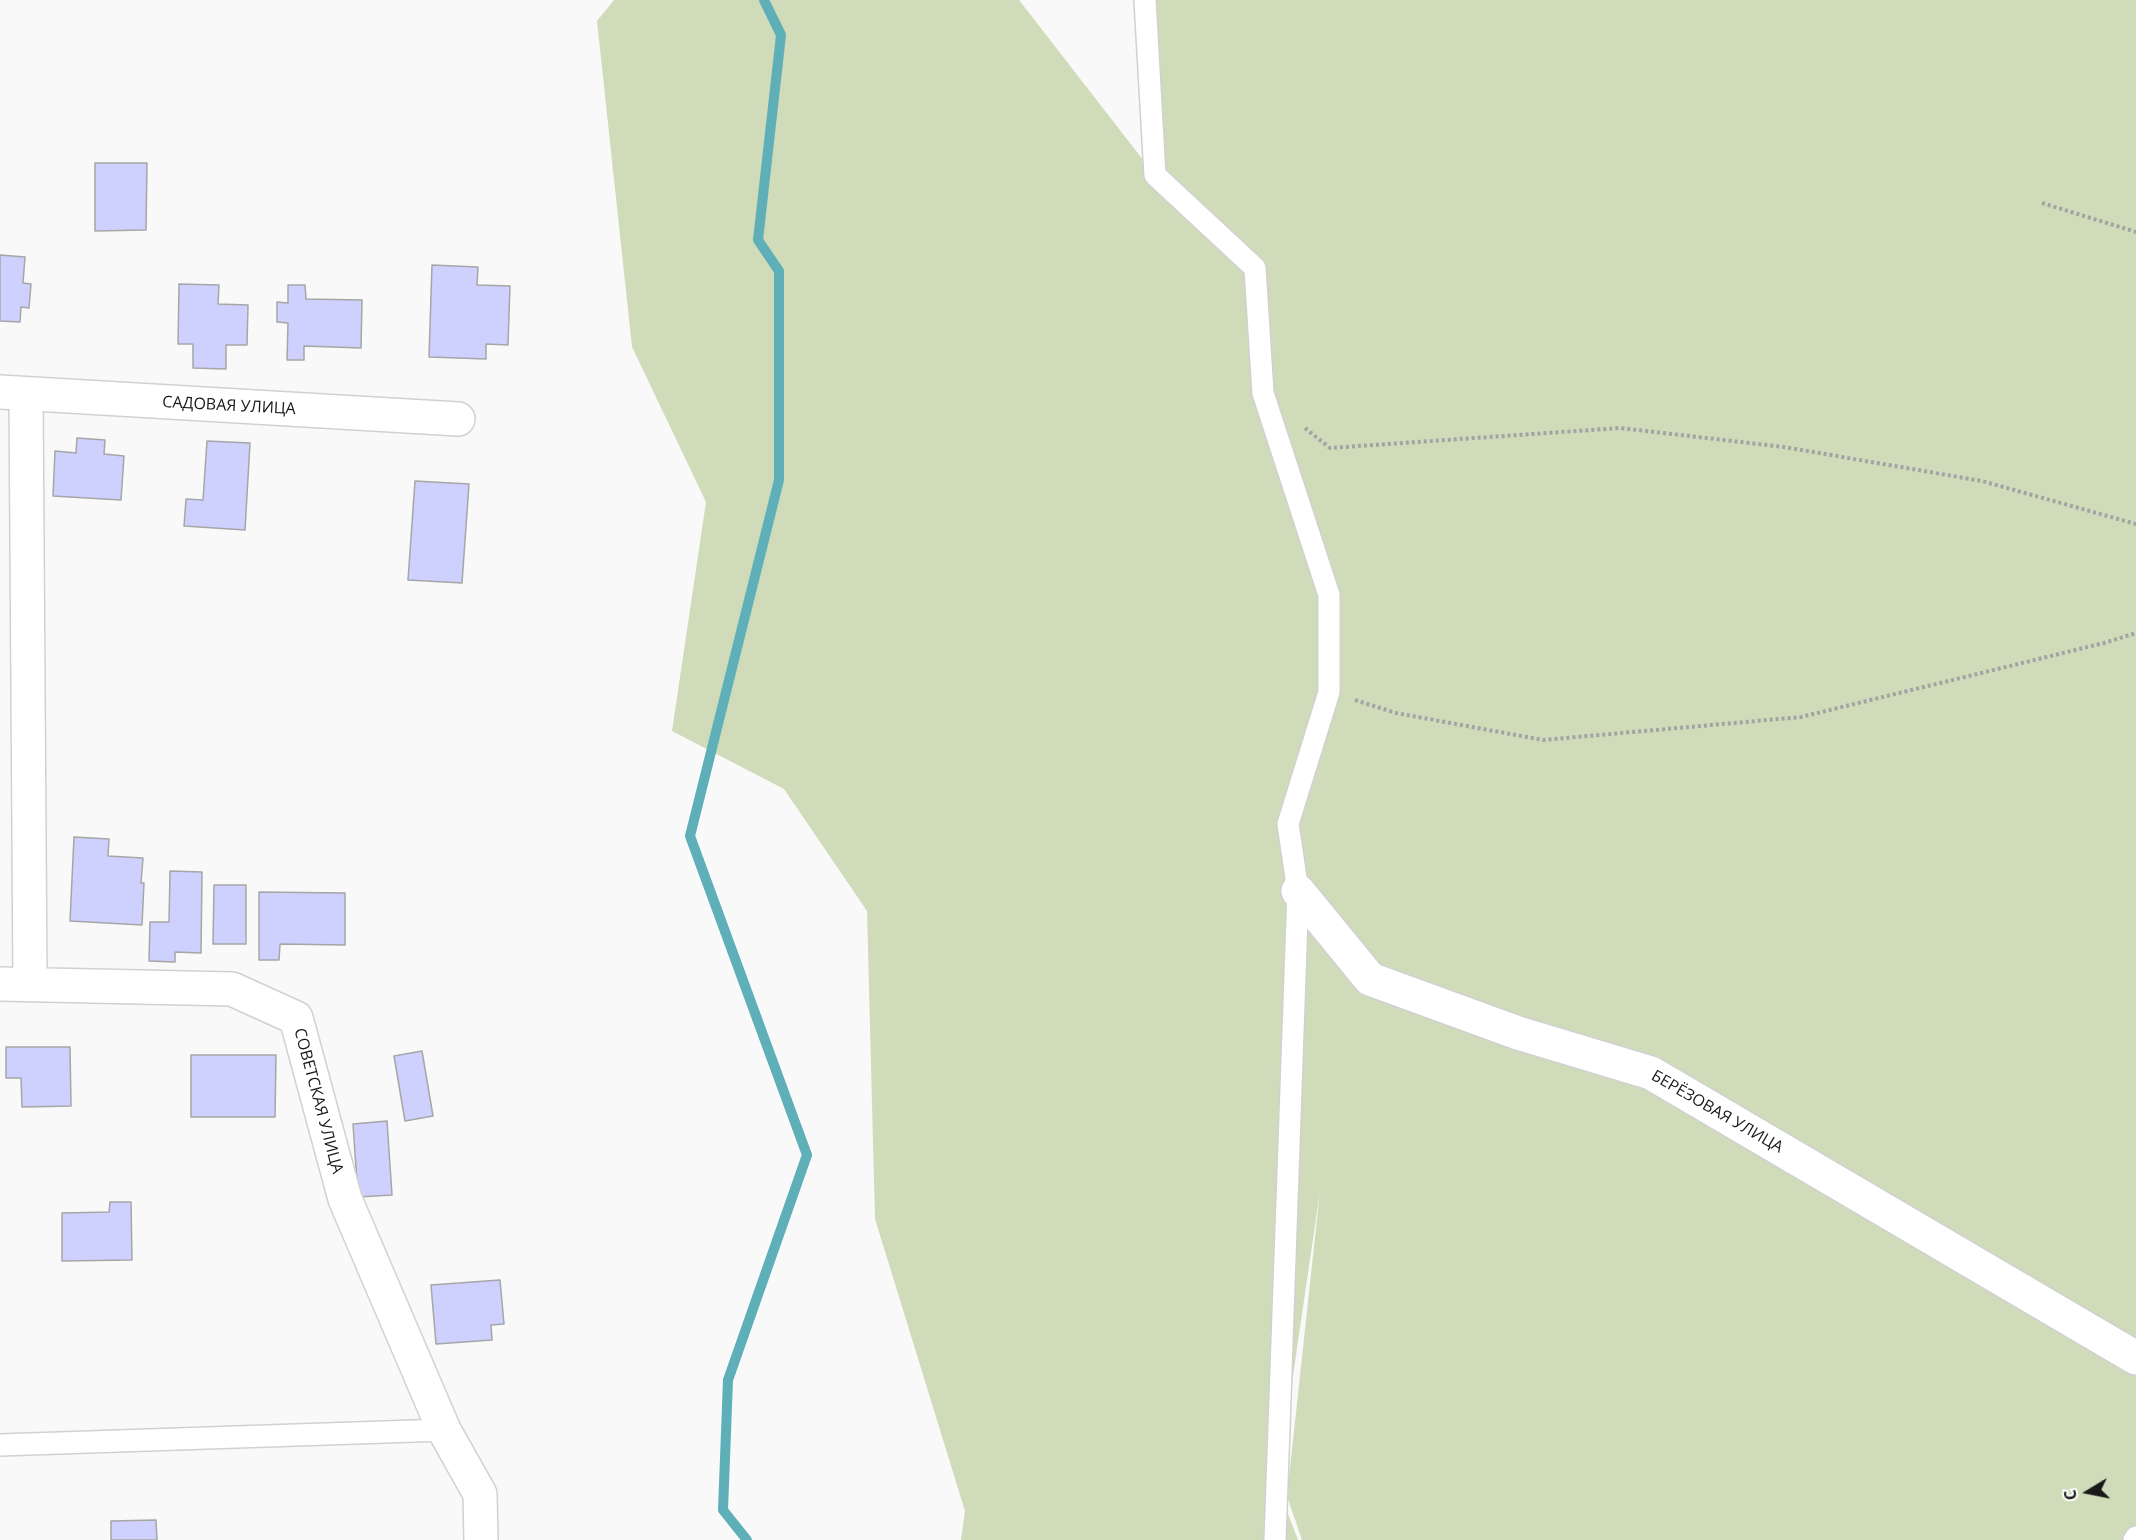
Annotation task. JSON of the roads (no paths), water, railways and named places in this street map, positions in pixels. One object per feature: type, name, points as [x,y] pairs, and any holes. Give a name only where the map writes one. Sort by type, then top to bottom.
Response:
[{"type":"street","name":"САДОВАЯ УЛИЦА","points":[[13,394],[458,419]]},
{"type":"street","points":[[13,394],[15,984]]},
{"type":"street","name":"БЕРЁЗОВАЯ УЛИЦА","points":[[1298,891],[1370,979],[1518,1033],[1651,1073],[2136,1358]]},
{"type":"street","name":"СОВЕТСКАЯ УЛИЦА","points":[[15,984],[232,989],[296,1018],[345,1199],[444,1430]]},
{"type":"street","points":[[444,1430],[480,1494],[481,1540]]},
{"type":"lane","points":[[1145,0],[1155,175],[1255,268],[1263,393],[1329,595],[1329,692],[1288,824],[1298,891],[1275,1540]]},
{"type":"lane","points":[[0,1445],[444,1430]]},
{"type":"waterway","points":[[747,1540],[723,1510],[728,1380],[807,1155],[690,836],[779,480],[779,271],[758,240],[781,35],[764,0]]}]
